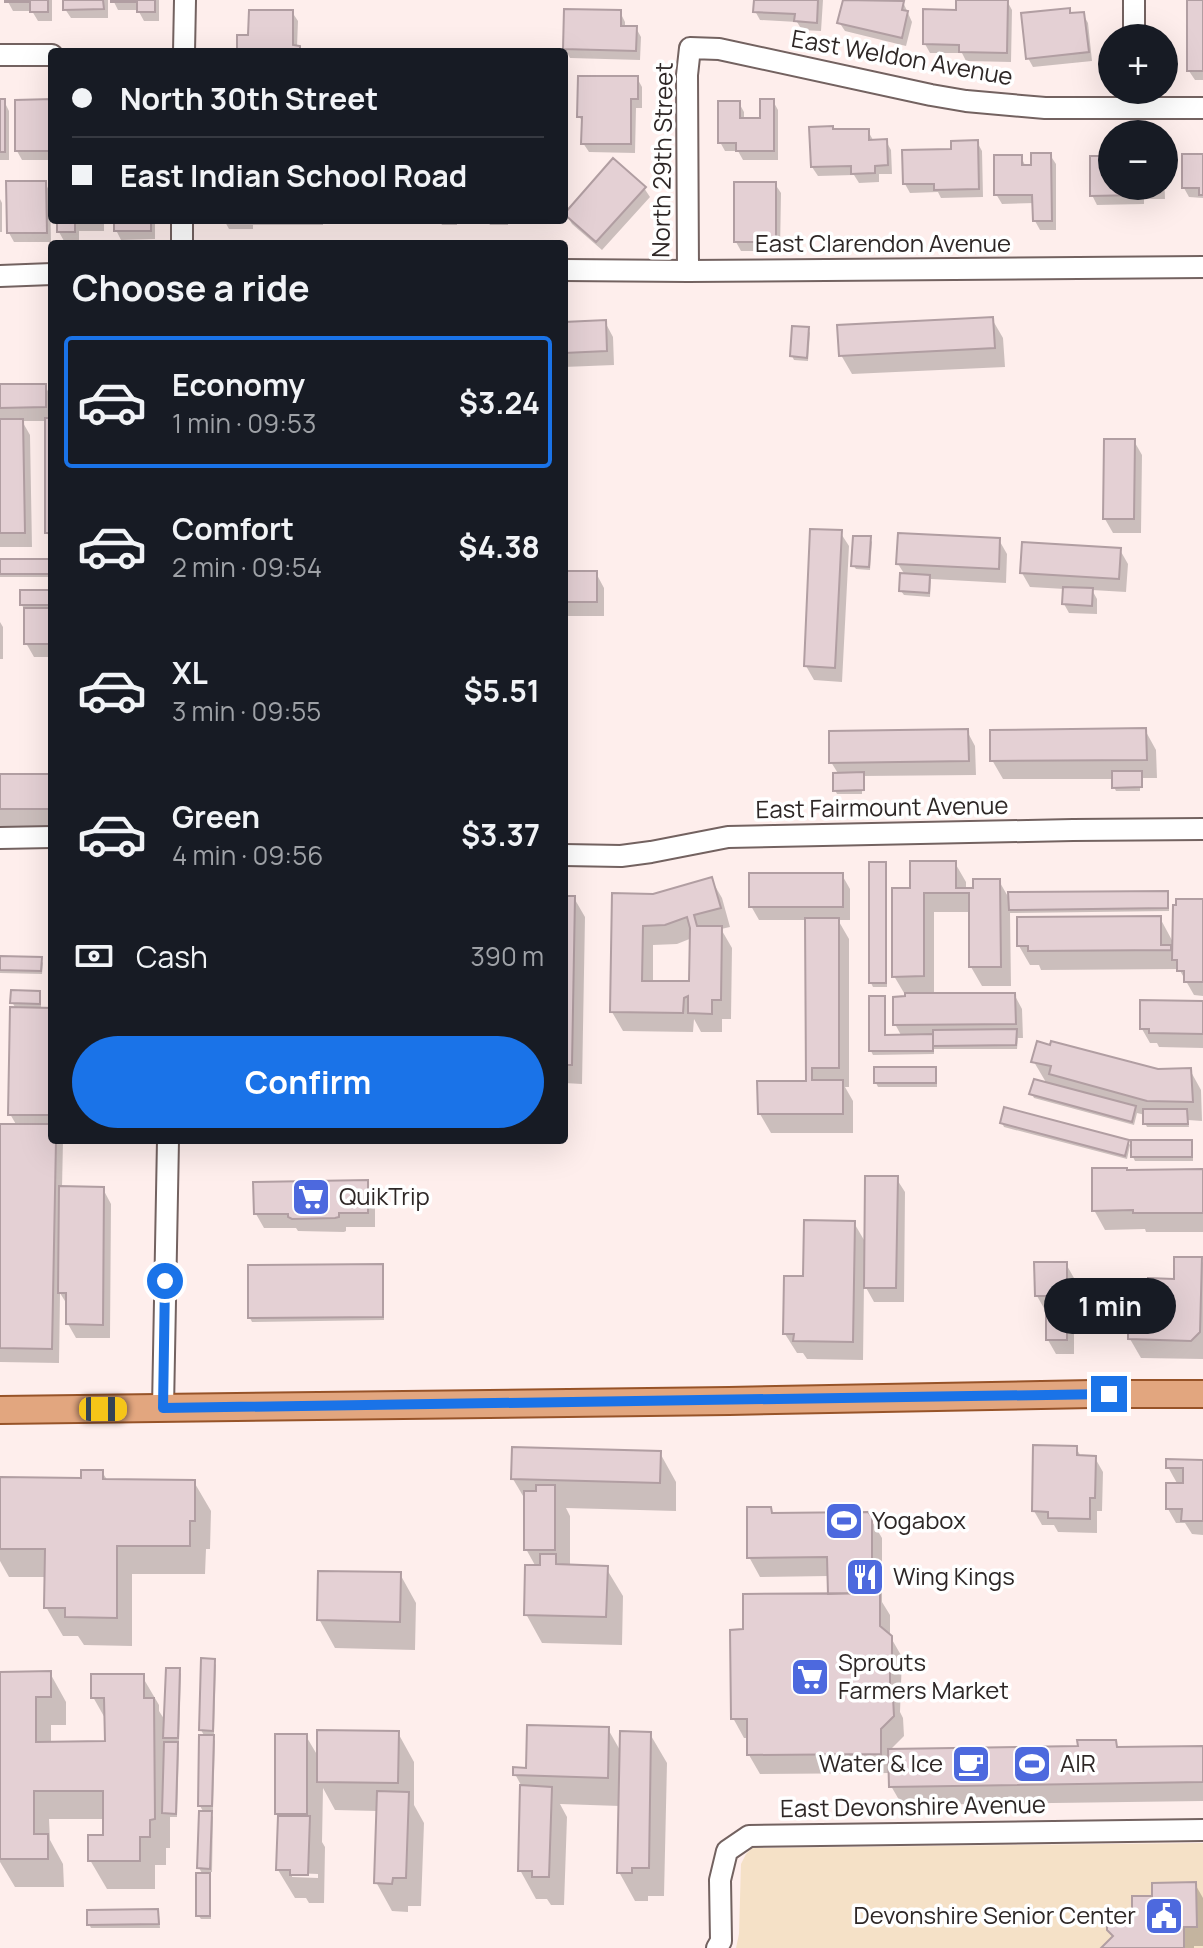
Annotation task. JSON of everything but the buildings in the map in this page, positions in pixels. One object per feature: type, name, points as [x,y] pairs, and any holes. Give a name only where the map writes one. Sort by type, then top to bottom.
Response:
[{"type":"main road","points":[[0,1410],[1203,1394]]},
{"type":"street","points":[[184,48],[185,0]]},
{"type":"street","points":[[1134,0],[1134,24]]},
{"type":"street","name":"East Weldon Avenue","points":[[690,48],[719,49],[966,101],[1045,108],[1098,103]]},
{"type":"street","name":"North 29th Street","points":[[688,271],[687,75],[690,48]]},
{"type":"street","points":[[0,55],[48,55]]},
{"type":"street","name":"East Weldon Avenue","points":[[1172,104],[1203,108]]},
{"type":"street","name":"East Clarendon Avenue","points":[[568,270],[1203,267]]},
{"type":"street","points":[[0,276],[48,274]]},
{"type":"street","name":"East Fairmount Avenue","points":[[568,855],[621,856],[728,837],[1203,829]]},
{"type":"street","points":[[0,838],[48,837]]},
{"type":"street","points":[[163,1408],[168,1144]]},
{"type":"street","name":"East Devonshire Avenue","points":[[717,1948],[721,1941],[720,1880],[727,1851],[749,1836],[1203,1830]]},
{"type":"shaded area","points":[[1203,1843],[1203,1948],[736,1948],[741,1864],[752,1848]]},
{"type":"place","name":"QuikTrip","points":[[311,1197]]},
{"type":"place","name":"Yogabox","points":[[844,1521]]},
{"type":"place","name":"Wing Kings","points":[[865,1577]]},
{"type":"place","name":"Sprouts Farmers Market","points":[[810,1677]]},
{"type":"place","name":"Water & Ice","points":[[971,1764]]},
{"type":"place","name":"AIR","points":[[1032,1764]]},
{"type":"place","name":"Devonshire Senior Center","points":[[1164,1916]]},
{"type":"route","points":[[165,1281],[163,1408],[1109,1394]]}]
